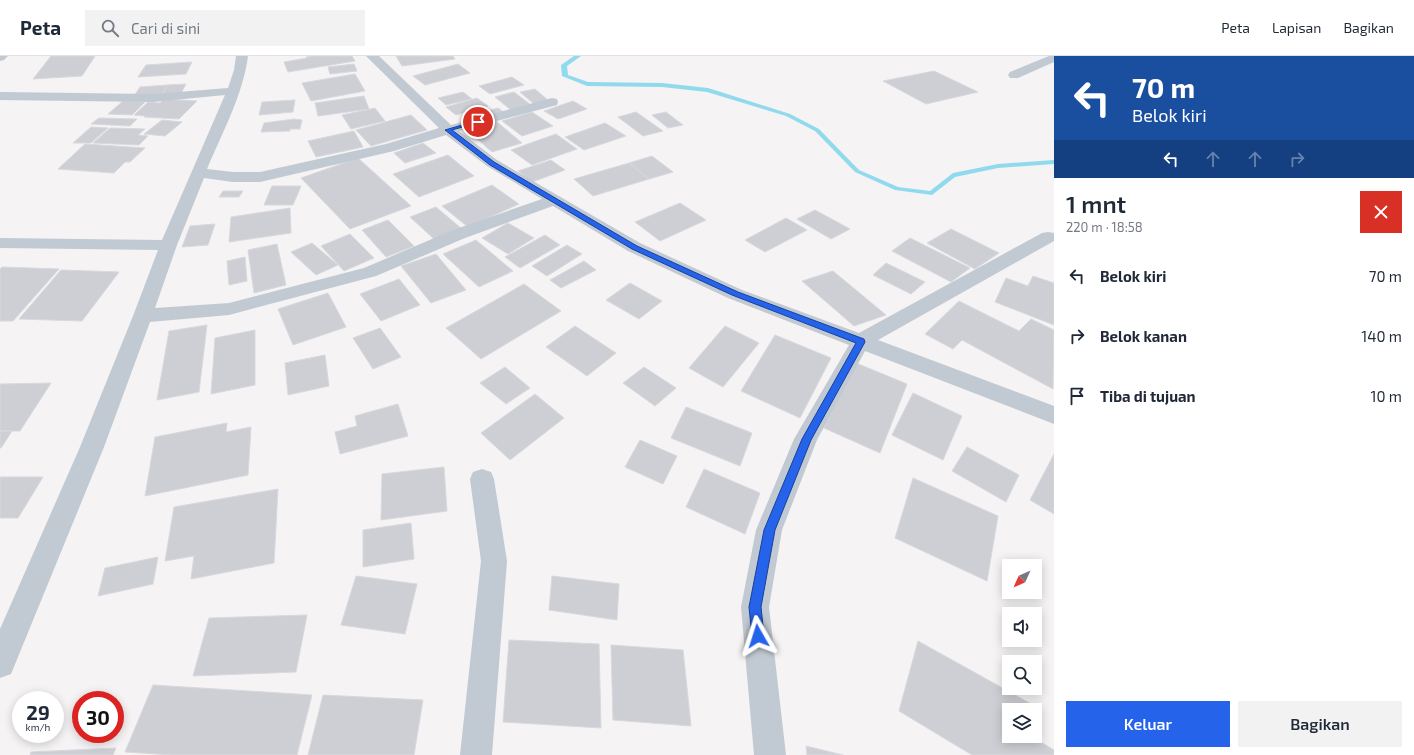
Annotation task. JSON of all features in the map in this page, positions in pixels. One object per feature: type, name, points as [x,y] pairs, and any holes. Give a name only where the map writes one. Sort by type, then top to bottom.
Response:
[{"type":"street","points":[[0,663],[92,448],[143,316],[168,245],[232,91],[240,70],[242,56]]},
{"type":"street","points":[[372,56],[448,130],[492,163],[634,247],[735,294],[1054,415]]},
{"type":"street","points":[[1014,75],[1054,58]]},
{"type":"street","points":[[0,96],[152,98],[232,91]]},
{"type":"street","points":[[199,172],[233,177],[260,177],[389,148],[448,130],[552,102]]},
{"type":"street","points":[[143,316],[229,309],[370,272],[459,234],[554,200]]},
{"type":"street","points":[[770,755],[755,607],[769,530],[806,439],[861,342],[1048,237]]},
{"type":"street","points":[[3,246],[168,245]]},
{"type":"street","points":[[476,755],[494,561],[482,479]]},
{"type":"building","points":[[51,56],[95,56],[82,76],[33,79]]},
{"type":"building","points":[[312,56],[352,56],[355,61],[288,72],[284,62]]},
{"type":"building","points":[[396,56],[453,56],[455,59],[402,66]]},
{"type":"building","points":[[192,62],[186,74],[138,77],[146,65]]},
{"type":"building","points":[[354,64],[357,71],[330,74],[328,67]]},
{"type":"building","points":[[458,64],[470,73],[425,85],[413,76]]},
{"type":"building","points":[[934,71],[978,92],[926,104],[883,81]]},
{"type":"building","points":[[355,74],[365,91],[311,101],[302,83]]},
{"type":"building","points":[[512,77],[524,85],[490,94],[479,86]]},
{"type":"building","points":[[186,84],[181,93],[162,95],[167,85]]},
{"type":"building","points":[[167,85],[162,95],[134,96],[140,87]]},
{"type":"building","points":[[535,89],[549,101],[534,104],[520,92]]},
{"type":"building","points":[[463,92],[472,99],[446,105],[438,98]]},
{"type":"building","points":[[514,92],[531,105],[512,111],[495,97]]},
{"type":"building","points":[[364,96],[369,109],[318,116],[315,103]]},
{"type":"building","points":[[477,98],[488,106],[456,115],[446,107]]},
{"type":"building","points":[[164,99],[197,101],[179,119],[134,115],[148,102],[160,103]]},
{"type":"building","points":[[295,100],[293,112],[259,115],[262,102]]},
{"type":"building","points":[[123,101],[145,102],[132,115],[108,114]]},
{"type":"building","points":[[573,101],[587,109],[558,119],[544,111]]},
{"type":"building","points":[[375,108],[385,121],[351,129],[342,115]]},
{"type":"building","points":[[498,108],[505,113],[475,123],[467,117]]},
{"type":"building","points":[[532,112],[553,126],[522,136],[502,121]]},
{"type":"building","points":[[636,112],[663,131],[643,136],[618,117]]},
{"type":"building","points":[[666,112],[683,125],[668,128],[652,115]]},
{"type":"building","points":[[411,115],[427,130],[371,146],[356,130]]},
{"type":"building","points":[[99,118],[137,119],[130,126],[91,124]]},
{"type":"building","points":[[294,119],[302,120],[300,129],[290,129],[290,131],[261,132],[264,123]]},
{"type":"building","points":[[162,120],[182,122],[165,136],[144,134]]},
{"type":"building","points":[[496,121],[522,143],[492,152],[467,130]]},
{"type":"building","points":[[605,123],[626,136],[584,150],[565,137]]},
{"type":"building","points":[[91,127],[108,128],[91,143],[73,143]]},
{"type":"building","points":[[110,128],[145,129],[138,135],[148,136],[139,145],[93,143]]},
{"type":"building","points":[[354,131],[363,147],[316,157],[308,141]]},
{"type":"building","points":[[556,134],[577,149],[532,165],[511,150]]},
{"type":"building","points":[[423,143],[436,153],[405,163],[394,153]]},
{"type":"building","points":[[85,144],[145,148],[130,162],[125,162],[114,173],[58,169]]},
{"type":"building","points":[[448,155],[474,176],[419,197],[393,174]]},
{"type":"building","points":[[652,156],[673,172],[649,179],[629,163]]},
{"type":"building","points":[[358,158],[411,206],[350,229],[301,178]]},
{"type":"building","points":[[551,160],[565,170],[532,182],[518,171]]},
{"type":"building","points":[[629,163],[649,179],[593,196],[574,179]]},
{"type":"building","points":[[492,185],[519,204],[468,227],[442,206]]},
{"type":"building","points":[[272,186],[301,186],[293,205],[264,205]]},
{"type":"building","points":[[223,191],[243,191],[239,197],[219,197]]},
{"type":"building","points":[[680,203],[706,220],[660,241],[635,222]]},
{"type":"building","points":[[436,207],[462,229],[435,240],[410,217]]},
{"type":"building","points":[[290,208],[291,233],[229,242],[231,217]]},
{"type":"building","points":[[815,210],[850,229],[831,239],[797,219]]},
{"type":"building","points":[[786,218],[807,230],[765,252],[745,240]]},
{"type":"building","points":[[388,220],[414,246],[386,257],[362,230]]},
{"type":"building","points":[[508,223],[534,238],[508,254],[482,238]]},
{"type":"building","points":[[215,224],[208,245],[182,247],[190,226]]},
{"type":"building","points":[[951,229],[999,253],[975,269],[927,243]]},
{"type":"building","points":[[350,234],[374,258],[344,271],[321,246]]},
{"type":"building","points":[[545,235],[560,245],[520,268],[505,257]]},
{"type":"building","points":[[910,238],[970,268],[951,282],[892,251]]},
{"type":"building","points":[[476,240],[513,271],[479,287],[443,254]]},
{"type":"building","points":[[312,243],[338,265],[316,275],[291,252]]},
{"type":"building","points":[[277,244],[286,285],[254,293],[248,250]]},
{"type":"building","points":[[567,245],[582,254],[547,276],[532,266]]},
{"type":"building","points":[[436,254],[466,290],[431,303],[401,266]]},
{"type":"building","points":[[245,257],[247,281],[229,285],[227,261]]},
{"type":"building","points":[[584,261],[596,270],[561,288],[550,280]]},
{"type":"building","points":[[886,263],[925,282],[911,294],[873,275]]},
{"type":"building","points":[[2,267],[59,269],[13,321],[0,321],[0,269]]},
{"type":"building","points":[[61,270],[119,272],[82,321],[19,319]]},
{"type":"building","points":[[833,271],[886,315],[854,326],[802,281]]},
{"type":"building","points":[[1033,276],[1054,283],[1054,325],[995,302],[1006,278],[1028,286]]},
{"type":"building","points":[[399,279],[420,305],[381,321],[360,294]]},
{"type":"building","points":[[630,283],[662,301],[639,319],[606,300]]},
{"type":"building","points":[[524,284],[561,311],[481,359],[446,328]]},
{"type":"building","points":[[328,293],[346,327],[293,345],[278,309]]},
{"type":"building","points":[[959,301],[1019,331],[1031,319],[1054,330],[1053,389],[962,340],[953,349],[925,334]]},
{"type":"building","points":[[207,325],[199,392],[157,400],[169,331]]},
{"type":"building","points":[[575,326],[616,353],[587,376],[546,347]]},
{"type":"building","points":[[725,326],[759,343],[723,387],[689,368]]},
{"type":"building","points":[[380,328],[401,357],[373,369],[353,338]]},
{"type":"building","points":[[255,330],[255,385],[211,394],[215,338]]},
{"type":"building","points":[[775,335],[831,358],[800,418],[741,391]]},
{"type":"building","points":[[325,355],[329,386],[288,395],[285,363]]},
{"type":"building","points":[[856,363],[907,384],[880,453],[824,428]]},
{"type":"building","points":[[505,367],[530,388],[506,404],[480,383]]},
{"type":"building","points":[[644,367],[676,388],[655,406],[623,383]]},
{"type":"building","points":[[51,383],[20,431],[0,431],[0,384]]},
{"type":"building","points":[[913,393],[962,416],[943,460],[892,435]]},
{"type":"building","points":[[535,394],[564,418],[510,460],[481,433]]},
{"type":"building","points":[[398,404],[408,436],[340,454],[335,432],[357,426],[355,416]]},
{"type":"building","points":[[686,407],[752,433],[740,466],[671,438]]},
{"type":"building","points":[[227,423],[226,432],[251,427],[248,475],[145,496],[155,437]]},
{"type":"building","points":[[0,431],[12,431],[1,448],[0,448]]},
{"type":"building","points":[[640,440],[677,456],[663,484],[625,467]]},
{"type":"building","points":[[967,447],[1019,475],[1006,502],[952,471]]},
{"type":"building","points":[[1054,454],[1054,514],[1030,500]]},
{"type":"building","points":[[444,467],[447,511],[381,520],[382,474]]},
{"type":"building","points":[[704,469],[760,493],[745,534],[686,507]]},
{"type":"building","points":[[0,477],[43,477],[18,518],[0,518]]},
{"type":"building","points":[[913,478],[998,516],[987,581],[895,538]]},
{"type":"building","points":[[278,489],[274,563],[191,579],[194,556],[165,561],[174,507]]},
{"type":"building","points":[[411,523],[414,559],[363,567],[363,530]]},
{"type":"building","points":[[158,557],[153,584],[98,596],[105,568]]},
{"type":"building","points":[[356,576],[417,584],[405,634],[341,625]]},
{"type":"building","points":[[552,576],[619,584],[617,620],[549,610]]},
{"type":"building","points":[[307,615],[296,672],[193,676],[209,618]]},
{"type":"building","points":[[509,640],[599,644],[601,728],[503,722]]},
{"type":"building","points":[[918,641],[1002,688],[1002,695],[1015,695],[1030,703],[1002,703],[1002,743],[1042,743],[1054,750],[1054,755],[972,755],[899,711]]},
{"type":"building","points":[[611,645],[683,650],[691,726],[613,720]]},
{"type":"building","points":[[153,685],[312,695],[297,755],[172,755],[125,752]]},
{"type":"building","points":[[323,695],[423,700],[414,755],[308,755]]},
{"type":"building","points":[[806,746],[843,755],[807,755]]},
{"type":"building","points":[[116,748],[113,755],[30,755],[31,752]]},
{"type":"waterway","points":[[578,56],[564,65],[565,76],[587,84],[662,85],[708,90],[788,115],[817,130],[857,171],[897,189],[932,193],[953,175],[998,166],[1054,162]]},
{"type":"route","points":[[478,122],[448,130],[492,163],[634,247],[735,294],[861,342],[806,439],[769,530],[755,607],[758,636]]}]
